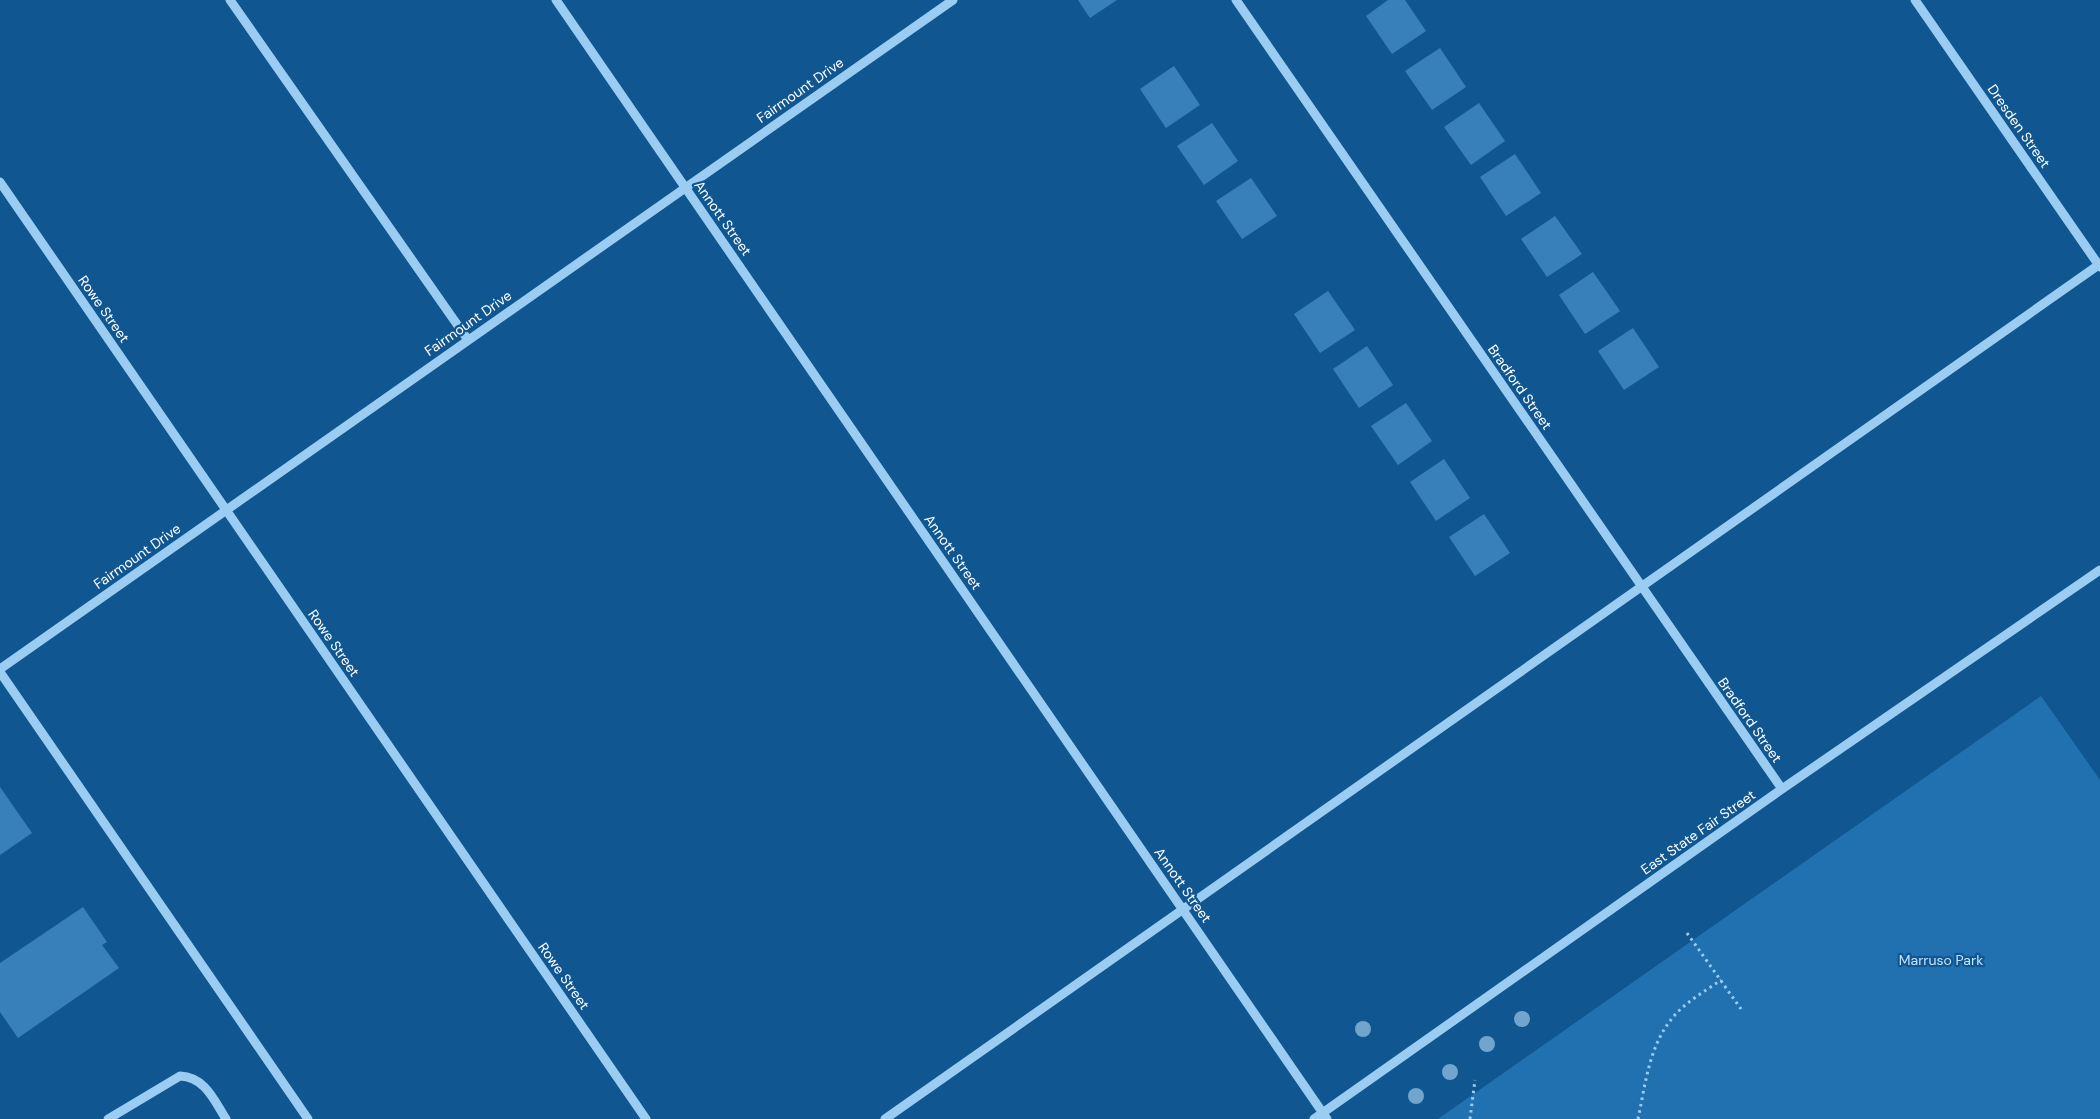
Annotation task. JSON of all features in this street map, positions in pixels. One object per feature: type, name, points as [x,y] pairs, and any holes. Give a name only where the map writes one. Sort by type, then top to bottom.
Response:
[{"type":"street","points":[[230,0],[468,340]]},
{"type":"street","name":"Annott Street","points":[[556,0],[1325,1116]]},
{"type":"street","name":"Fairmount Drive","points":[[0,671],[226,510],[953,0]]},
{"type":"street","name":"Bradford Street","points":[[1236,0],[1782,790]]},
{"type":"street","name":"Dresden Street","points":[[1915,0],[2100,265]]},
{"type":"street","name":"Rowe Street","points":[[0,182],[646,1119]]},
{"type":"street","points":[[885,1119],[2100,265]]},
{"type":"street","name":"East State Fair Street","points":[[1314,1119],[1325,1116],[1782,790],[2100,570]]},
{"type":"street","points":[[0,671],[308,1119]]},
{"type":"street","points":[[108,1119],[180,1076],[192,1076],[207,1088],[226,1119]]},
{"type":"path","points":[[1687,933],[1741,1009]]},
{"type":"path","points":[[1638,1119],[1652,1054],[1670,1020],[1689,1002],[1721,980]]},
{"type":"path","points":[[1470,1119],[1475,1080]]},
{"type":"green space","name":"Marruso Park","points":[[2041,696],[2100,780],[2100,1119],[1438,1119]]},
{"type":"building","points":[[1078,0],[1117,0],[1090,18]]},
{"type":"building","points":[[1388,0],[1405,0],[1426,31],[1392,54],[1366,16]]},
{"type":"building","points":[[1440,48],[1466,87],[1432,110],[1405,71]]},
{"type":"building","points":[[1174,66],[1200,105],[1166,128],[1140,89]]},
{"type":"building","points":[[1479,103],[1505,141],[1471,165],[1444,127]]},
{"type":"building","points":[[1212,123],[1238,161],[1204,185],[1177,146]]},
{"type":"building","points":[[1515,154],[1541,193],[1506,216],[1480,177]]},
{"type":"building","points":[[1251,178],[1277,216],[1242,239],[1216,201]]},
{"type":"building","points":[[1555,216],[1582,254],[1547,277],[1521,239]]},
{"type":"building","points":[[1593,272],[1620,311],[1585,334],[1559,295]]},
{"type":"building","points":[[1328,291],[1355,330],[1320,353],[1294,314]]},
{"type":"building","points":[[1633,328],[1659,367],[1624,390],[1598,351]]},
{"type":"building","points":[[1367,346],[1393,385],[1359,408],[1333,369]]},
{"type":"building","points":[[1406,403],[1432,441],[1398,465],[1371,426]]},
{"type":"building","points":[[1444,459],[1470,498],[1436,521],[1410,482]]},
{"type":"building","points":[[1484,514],[1510,553],[1475,576],[1449,537]]},
{"type":"building","points":[[0,787],[32,833],[0,855]]},
{"type":"building","points":[[83,907],[107,942],[102,945],[119,968],[18,1038],[0,1012],[0,963]]}]
